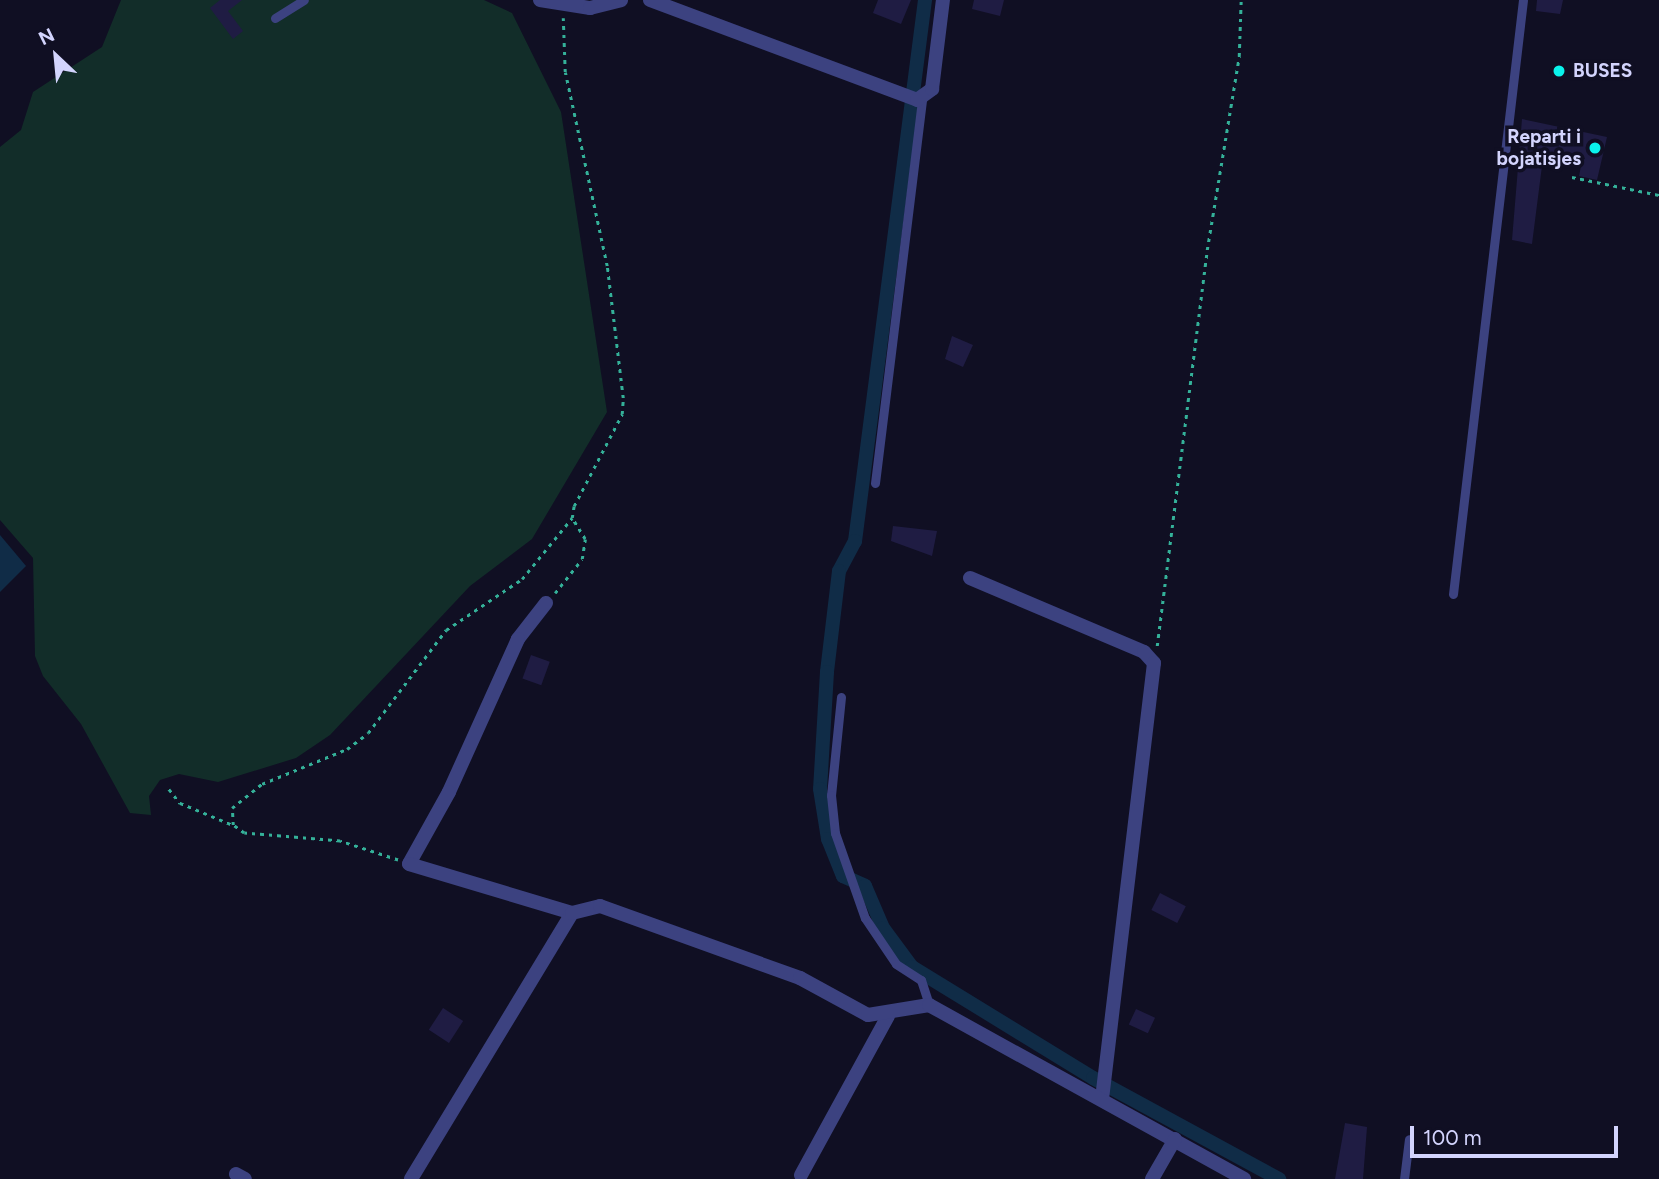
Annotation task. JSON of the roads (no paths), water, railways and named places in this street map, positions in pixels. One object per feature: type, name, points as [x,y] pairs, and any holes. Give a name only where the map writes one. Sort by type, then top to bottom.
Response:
[{"type":"street","points":[[540,0],[564,6],[590,8],[621,0]]},
{"type":"street","points":[[650,0],[915,99],[932,89],[943,0]]},
{"type":"street","points":[[970,578],[1144,652],[1154,663],[1102,1099]]},
{"type":"street","points":[[545,603],[518,639],[449,792],[409,863],[572,913],[600,906],[800,978],[868,1015],[888,1016],[929,1005],[1244,1179]]},
{"type":"street","points":[[411,1179],[572,913]]},
{"type":"street","points":[[801,1175],[888,1016]]},
{"type":"street","points":[[1152,1179],[1175,1139]]},
{"type":"lane","points":[[275,18],[304,0]]},
{"type":"lane","points":[[1453,594],[1523,0]]},
{"type":"lane","points":[[875,483],[915,99]]},
{"type":"lane","points":[[841,697],[831,795],[835,833],[866,918],[896,964],[921,980],[929,1005]]},
{"type":"lane","points":[[1404,1179],[1409,1139]]},
{"type":"water","points":[[0,535],[26,566],[0,592]]},
{"type":"waterway","points":[[925,0],[855,541],[839,571],[827,672],[820,789],[828,839],[843,876],[865,886],[883,928],[912,967],[1093,1078],[1279,1179]]},
{"type":"place","name":"BUSES","points":[[1559,71]]},
{"type":"place","name":"Reparti i bojatisjes","points":[[1595,148]]}]
